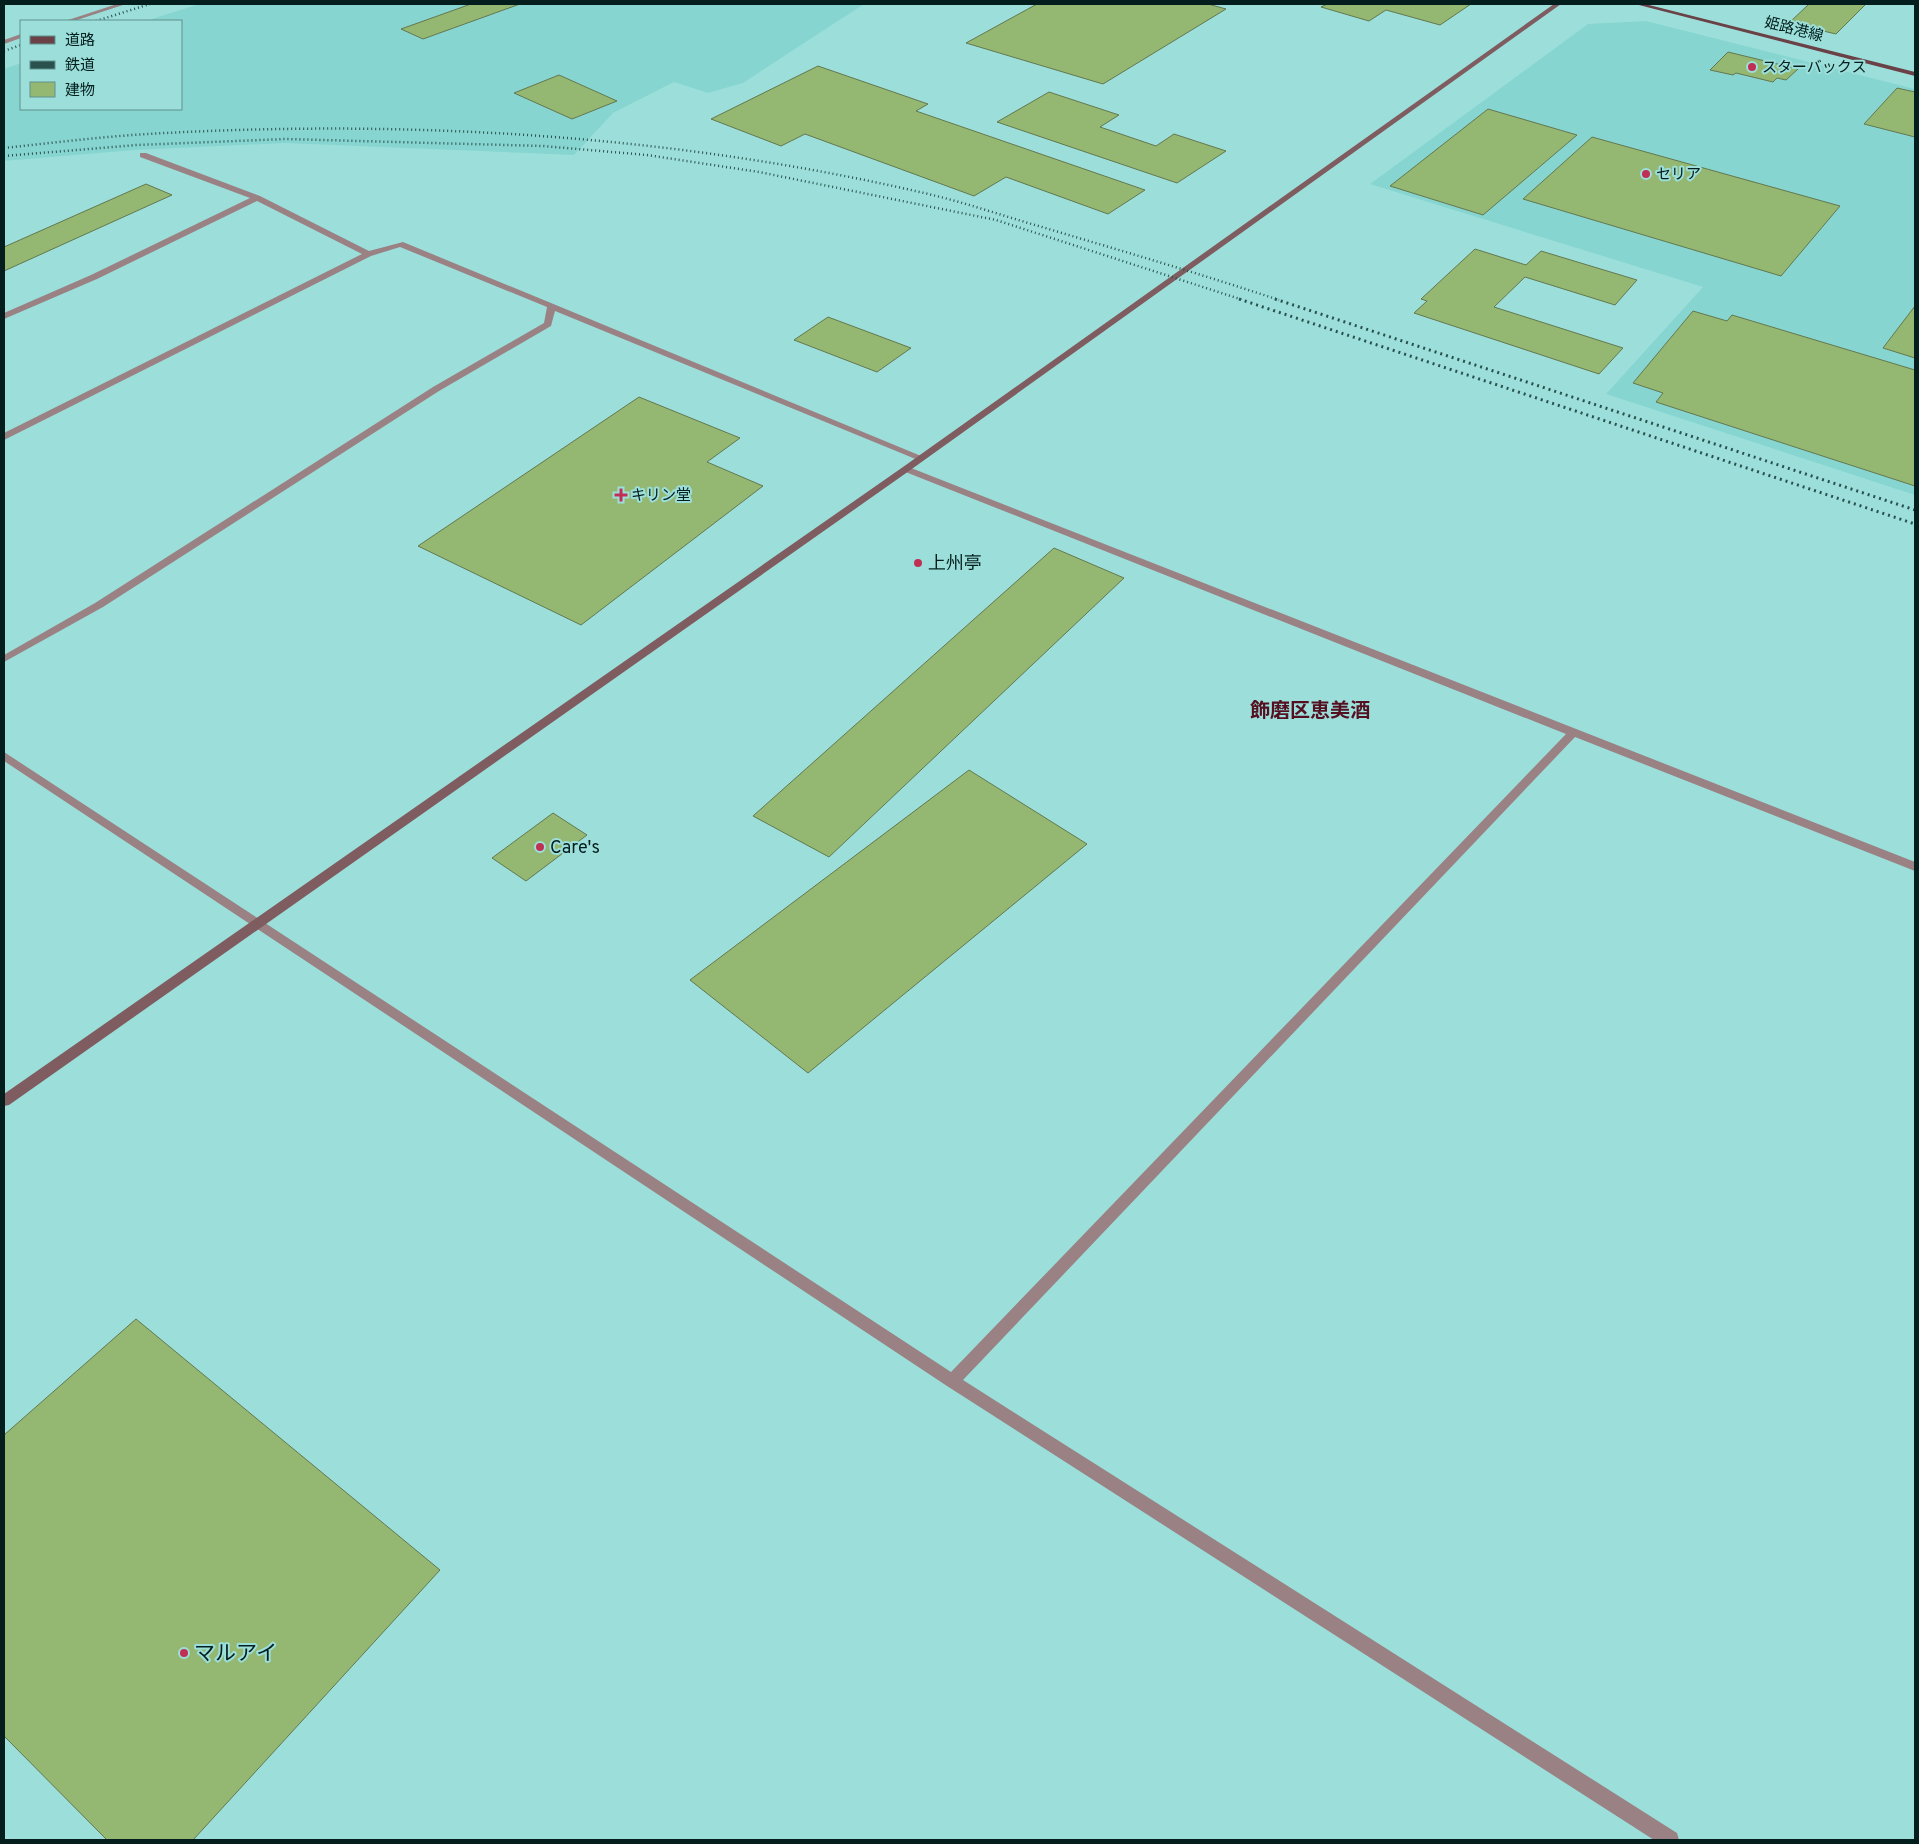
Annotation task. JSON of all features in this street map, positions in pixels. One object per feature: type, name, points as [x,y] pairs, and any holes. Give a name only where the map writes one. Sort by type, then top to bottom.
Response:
[{"type":"main road","name":"姫路港線","points":[[1638,4],[1915,74]]},
{"type":"street","points":[[71,20],[123,4]]},
{"type":"street","points":[[4,1101],[906,469],[1558,4]]},
{"type":"street","points":[[4,42],[20,36]]},
{"type":"street","points":[[143,155],[257,198],[368,254]]},
{"type":"street","points":[[4,316],[94,277],[257,198]]},
{"type":"street","points":[[4,437],[368,254],[400,244],[921,458]]},
{"type":"street","points":[[4,659],[99,605],[436,389],[548,324],[551,306]]},
{"type":"street","points":[[906,469],[1915,867]]},
{"type":"street","points":[[952,1381],[1574,732]]},
{"type":"street","points":[[4,756],[952,1381],[1670,1840]]},
{"type":"shaded area","points":[[199,4],[864,4],[743,83],[708,93],[674,82],[613,113],[574,155],[284,143],[135,150],[4,161],[4,69],[20,63],[20,110],[182,110],[182,20],[149,20]]},
{"type":"shaded area","points":[[1646,21],[1915,89],[1915,495],[1606,394],[1703,287],[1370,184],[1588,24]]},
{"type":"building","points":[[471,4],[520,4],[423,39],[401,29]]},
{"type":"building","points":[[1037,4],[1208,4],[1226,9],[1103,84],[966,43]]},
{"type":"building","points":[[1327,4],[1471,4],[1440,25],[1386,10],[1369,21],[1321,7]]},
{"type":"building","points":[[1809,4],[1866,4],[1836,34],[1789,23]]},
{"type":"building","points":[[1728,52],[1798,69],[1786,80],[1777,78],[1773,82],[1736,73],[1733,75],[1710,70]]},
{"type":"building","points":[[818,66],[928,104],[916,111],[1145,190],[1108,214],[1006,177],[974,196],[805,134],[781,146],[711,119]]},
{"type":"building","points":[[559,75],[617,101],[572,119],[514,93]]},
{"type":"building","points":[[1897,88],[1915,92],[1915,137],[1864,124]]},
{"type":"building","points":[[1049,92],[1119,115],[1100,127],[1156,146],[1174,134],[1226,151],[1177,183],[997,122]]},
{"type":"building","points":[[1488,109],[1577,135],[1483,215],[1390,186]]},
{"type":"building","points":[[1592,137],[1840,206],[1781,276],[1523,199]]},
{"type":"building","points":[[146,184],[172,195],[4,271],[4,247]]},
{"type":"building","points":[[1475,249],[1526,265],[1541,251],[1637,280],[1615,305],[1525,277],[1494,307],[1623,348],[1599,374],[1414,313],[1427,301],[1421,299]]},
{"type":"building","points":[[1915,306],[1915,358],[1883,348]]},
{"type":"building","points":[[1693,311],[1727,321],[1732,315],[1915,370],[1915,486],[1656,402],[1663,393],[1633,383]]},
{"type":"building","points":[[828,317],[911,348],[877,372],[794,340]]},
{"type":"building","points":[[639,397],[740,438],[707,462],[763,486],[581,625],[418,546]]},
{"type":"building","points":[[1054,548],[1124,578],[829,857],[753,816]]},
{"type":"building","points":[[969,770],[1087,844],[808,1073],[690,980]]},
{"type":"building","name":"Care's","points":[[553,813],[587,835],[526,881],[492,858]]},
{"type":"building","name":"マルアイ","points":[[136,1319],[440,1570],[193,1840],[107,1840],[4,1736],[4,1435]]},
{"type":"railway","points":[[99,20],[150,4]]},
{"type":"railway","points":[[4,51],[20,45]]},
{"type":"railway","points":[[4,148],[147,134],[244,130],[342,129],[440,131],[635,144],[829,173],[924,193],[1279,300]]},
{"type":"railway","points":[[4,156],[137,145],[286,139],[543,146],[647,155],[759,172],[996,220],[1243,300]]},
{"type":"railway","points":[[1239,299],[1915,524]]},
{"type":"railway","points":[[1275,299],[1915,510]]},
{"type":"place","name":"スターバックス","points":[[1752,67]]},
{"type":"place","name":"セリア","points":[[1646,174]]},
{"type":"place","name":"キリン堂","points":[[621,495]]},
{"type":"place","name":"上州亭","points":[[918,563]]},
{"type":"place","name":"Care's","points":[[540,847]]},
{"type":"place","name":"マルアイ","points":[[184,1653]]},
{"type":"district","name":"飾磨区恵美酒","points":[[1310,710]]}]
